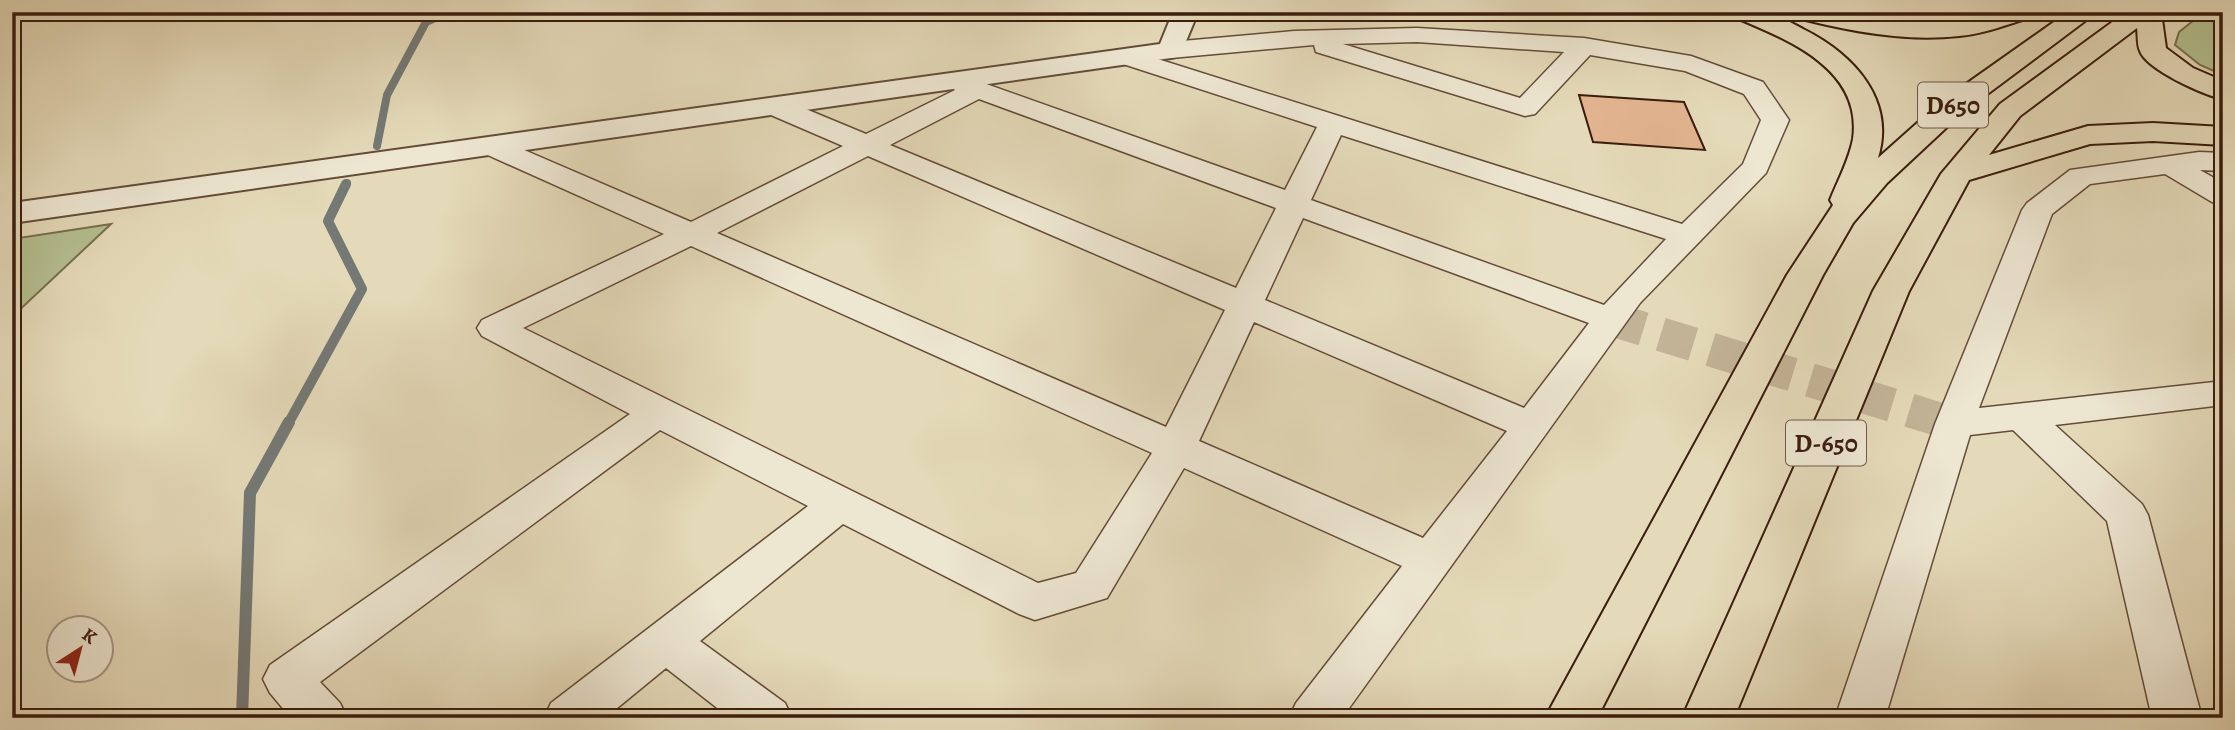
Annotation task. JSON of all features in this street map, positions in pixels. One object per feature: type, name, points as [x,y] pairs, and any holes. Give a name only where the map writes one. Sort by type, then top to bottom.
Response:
[{"type":"highway","points":[[1571,718],[1805,275],[1839,219],[1869,135],[1862,98],[1848,71],[1817,46],[1743,12]]},
{"type":"highway","points":[[1803,12],[1870,24],[1941,28],[1980,25],[2023,12]]},
{"type":"highway","name":"D650","points":[[1839,219],[1876,176],[1952,107],[2085,12]]},
{"type":"highway","name":"D650","points":[[1957,174],[2010,110],[2146,12],[2153,51],[2183,74],[2223,91]]},
{"type":"highway","name":"D650","points":[[1957,174],[2088,135],[2153,132],[2223,135]]},
{"type":"highway","name":"D-650","points":[[1708,718],[1891,291],[1957,174]]},
{"type":"street","points":[[1171,50],[1186,12]]},
{"type":"street","points":[[12,213],[774,106],[968,85],[1171,50],[1294,38],[1417,35],[1584,46],[1691,64],[1754,88],[1775,120],[1756,167],[1628,296],[1314,718]]},
{"type":"street","points":[[1294,38],[1525,108],[1584,46]]},
{"type":"street","points":[[1126,57],[1688,236]]},
{"type":"street","points":[[1333,123],[1294,204],[1176,447],[1091,586],[1035,602],[495,328],[693,233],[864,144],[968,85],[1294,204],[1611,319]]},
{"type":"street","points":[[774,106],[1531,426]]},
{"type":"street","points":[[491,146],[1431,560]]},
{"type":"street","points":[[1860,718],[1954,424],[2038,210],[2081,176],[2199,161],[2223,162]]},
{"type":"street","points":[[2170,165],[2223,196]]},
{"type":"street","points":[[1954,424],[2223,393]]},
{"type":"street","points":[[322,718],[287,679],[658,413]]},
{"type":"street","points":[[2020,415],[2127,515],[2177,718]]},
{"type":"street","points":[[569,718],[840,504]]},
{"type":"street","points":[[665,641],[767,718]]},
{"type":"green space","points":[[1834,12],[1998,12],[1917,22]]},
{"type":"green space","points":[[2204,12],[2223,12],[2223,75],[2200,65],[2175,45],[2179,32]]},
{"type":"green space","points":[[111,224],[12,317],[12,239]]},
{"type":"building","points":[[1579,95],[1684,102],[1705,150],[1593,142]]},
{"type":"waterway","points":[[377,146],[387,95],[426,22],[448,12]]},
{"type":"waterway","points":[[288,424],[362,289],[328,221],[346,184]]},
{"type":"waterway","points":[[242,718],[250,493],[289,422]]},
{"type":"tunnel","points":[[1611,319],[1954,424],[1949,422]]}]
